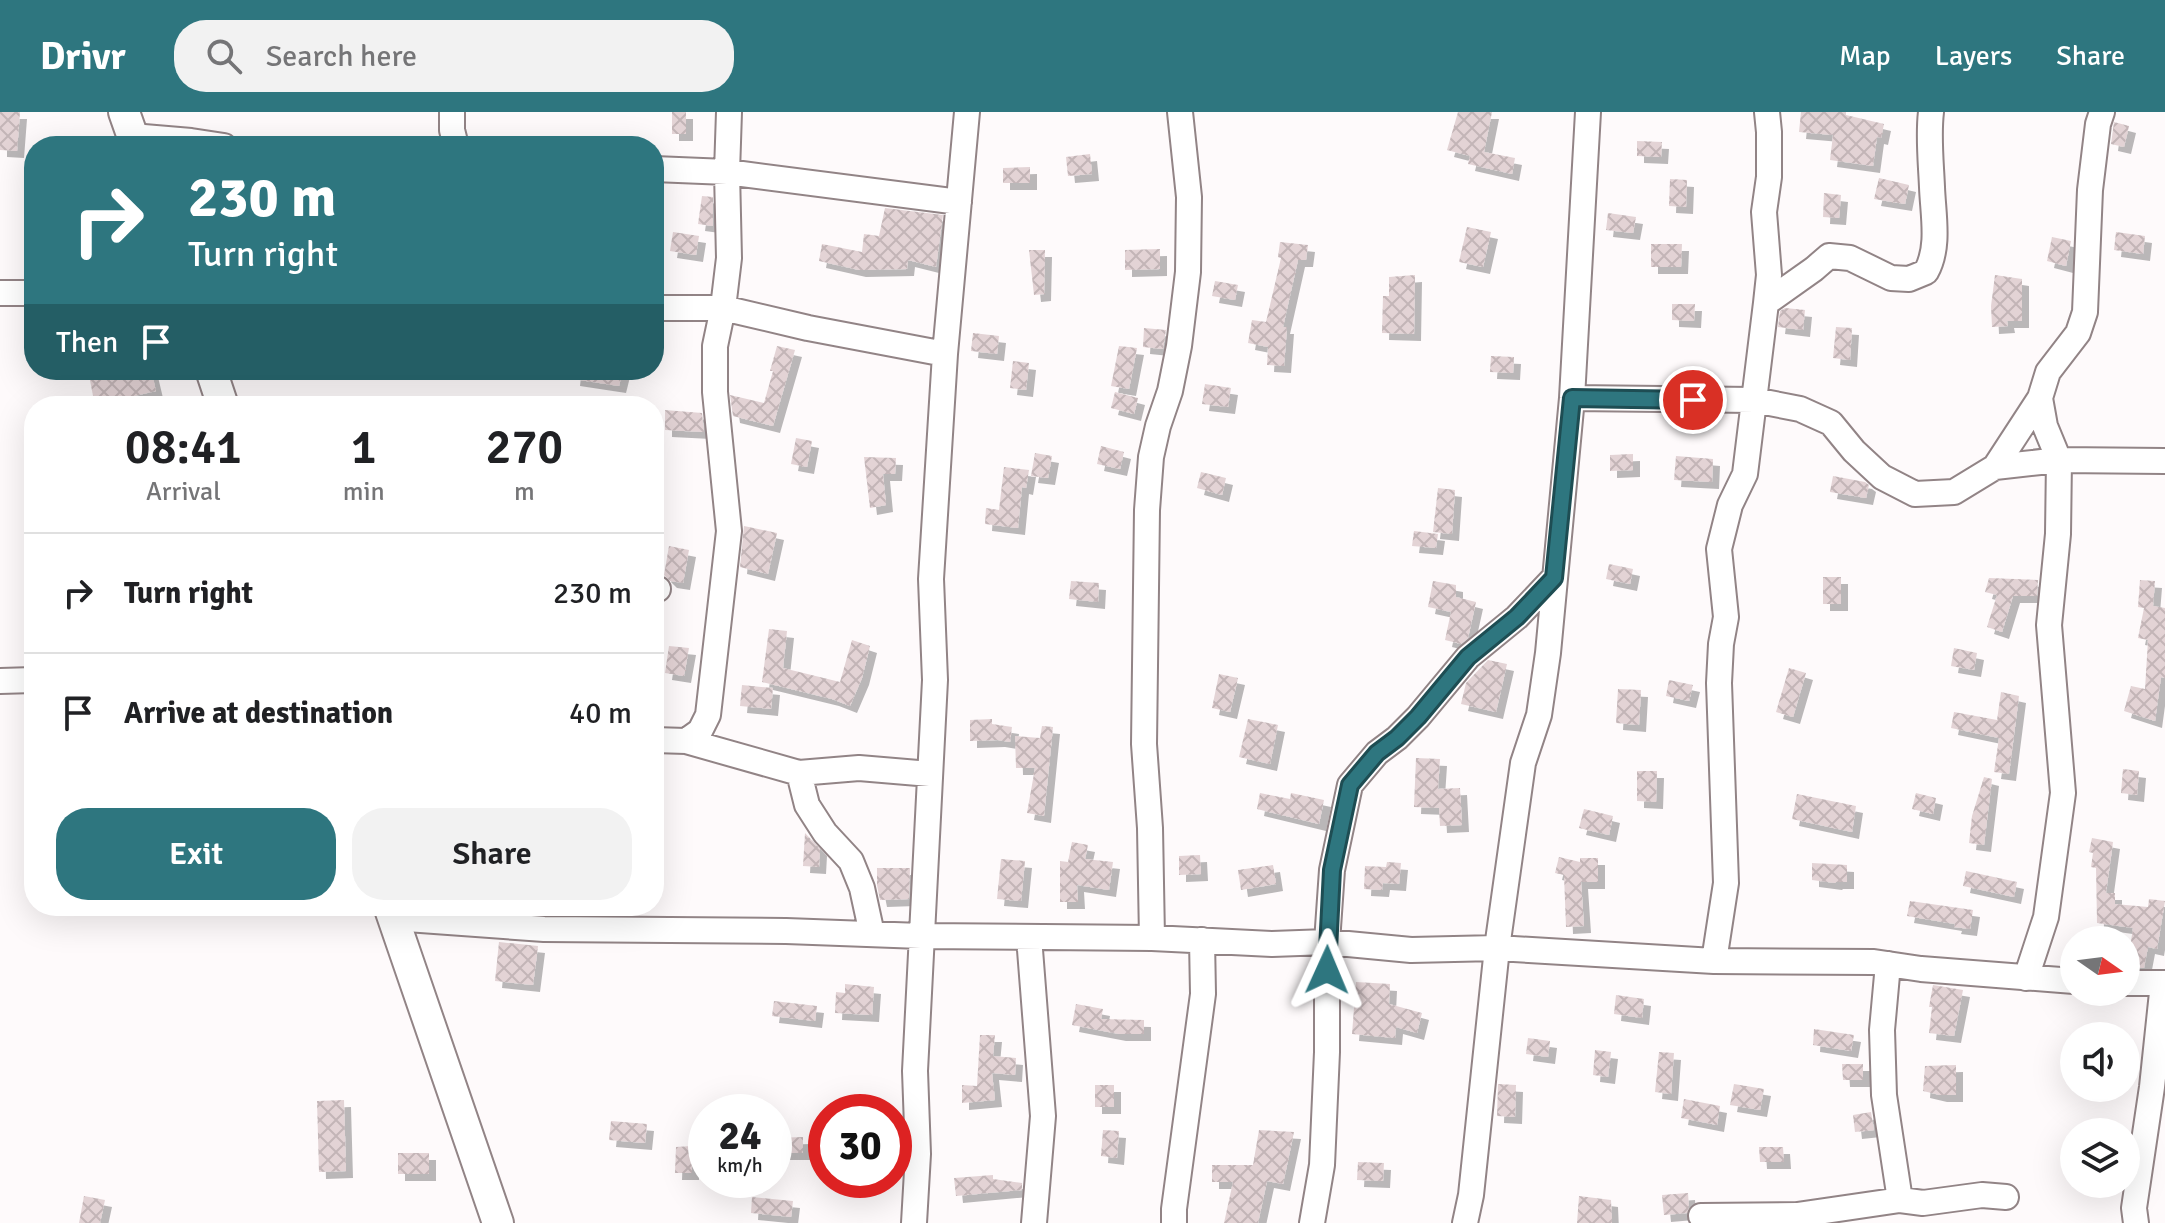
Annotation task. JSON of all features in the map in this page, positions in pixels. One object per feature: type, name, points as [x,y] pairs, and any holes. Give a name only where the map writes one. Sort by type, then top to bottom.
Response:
[{"type":"street","points":[[452,112],[454,136]]},
{"type":"street","points":[[686,741],[700,731],[708,715],[729,531],[715,392],[715,346],[729,258],[729,112]]},
{"type":"street","points":[[914,1223],[918,1154],[915,1071],[935,680],[931,579],[945,354],[967,112]]},
{"type":"street","points":[[1152,938],[1150,828],[1144,744],[1147,510],[1151,457],[1179,346],[1188,272],[1189,197],[1180,112]]},
{"type":"street","points":[[1465,1223],[1471,1195],[1497,948],[1523,763],[1539,715],[1548,653],[1572,398],[1588,112]]},
{"type":"street","points":[[1714,961],[1726,883],[1719,698],[1721,644],[1726,617],[1719,549],[1730,505],[1745,474],[1766,303],[1769,275],[1764,212],[1769,177],[1767,112]]},
{"type":"street","points":[[1766,303],[1829,256],[1850,258],[1891,278],[1909,279],[1926,272],[1932,260],[1935,223],[1931,112]]},
{"type":"street","points":[[1995,467],[2040,398],[2048,372],[2078,333],[2085,312],[2090,190],[2102,112]]},
{"type":"street","points":[[131,131],[161,136]]},
{"type":"street","points":[[664,169],[727,172],[959,202]]},
{"type":"street","points":[[0,293],[24,293]]},
{"type":"street","points":[[664,308],[723,308],[945,354]]},
{"type":"street","points":[[1572,398],[1754,400],[1800,409],[1831,423],[1854,451],[1882,477],[1915,494],[1954,492],[1995,467],[2059,460],[2165,461]]},
{"type":"street","points":[[2026,978],[2046,917],[2063,793],[2049,625],[2058,534],[2059,460],[2045,426],[2040,398]]},
{"type":"street","points":[[1312,1223],[1322,1151],[1327,1052],[1327,942],[1332,870],[1350,785],[1377,753],[1418,717],[1468,657],[1517,617],[1554,578]]},
{"type":"street","points":[[0,681],[24,680]]},
{"type":"street","points":[[664,740],[686,741],[799,773],[859,768],[930,774]]},
{"type":"street","points":[[799,773],[807,805],[825,833],[851,861],[862,888],[872,934]]},
{"type":"street","points":[[392,916],[498,1223]]},
{"type":"street","points":[[427,916],[544,929],[1152,938],[1272,944],[1327,942],[1411,950],[1497,948],[1714,961],[1874,962],[1935,971],[2060,980]]},
{"type":"street","points":[[1029,937],[1043,1116],[1034,1223]]},
{"type":"street","points":[[1174,1223],[1203,994],[1202,940]]},
{"type":"street","points":[[1888,964],[1882,1030],[1884,1095],[1900,1200]]},
{"type":"street","points":[[2136,1223],[2134,1208],[2164,983],[2140,983]]},
{"type":"street","points":[[1471,1195],[1485,1223]]},
{"type":"street","points":[[1701,1216],[1797,1215],[1900,1200],[1923,1203],[1982,1195],[2006,1197]]},
{"type":"building","points":[[0,112],[20,112],[17,151],[0,150]]},
{"type":"building","points":[[672,112],[686,112],[686,134],[672,134]]},
{"type":"building","points":[[1458,112],[1492,112],[1484,152],[1515,158],[1512,174],[1468,164],[1470,156],[1447,150]]},
{"type":"building","points":[[1801,112],[1846,112],[1846,115],[1884,124],[1881,138],[1877,137],[1873,166],[1830,160],[1833,135],[1799,132]]},
{"type":"building","points":[[2114,122],[2129,126],[2124,147],[2111,144]]},
{"type":"building","points":[[1637,141],[1662,142],[1661,157],[1637,156]]},
{"type":"building","points":[[1090,154],[1092,174],[1068,176],[1066,157]]},
{"type":"building","points":[[1030,167],[1030,183],[1003,183],[1003,168]]},
{"type":"building","points":[[1879,178],[1909,185],[1905,204],[1874,199]]},
{"type":"building","points":[[1670,179],[1687,180],[1686,207],[1669,206]]},
{"type":"building","points":[[1824,193],[1841,195],[1839,218],[1823,217]]},
{"type":"building","points":[[702,196],[713,197],[713,226],[698,224]]},
{"type":"building","points":[[885,208],[943,215],[936,267],[908,260],[907,269],[859,270],[819,261],[822,244],[862,252],[864,234],[879,236]]},
{"type":"building","points":[[1608,213],[1636,217],[1633,233],[1606,230]]},
{"type":"building","points":[[1467,227],[1491,232],[1483,267],[1459,262]]},
{"type":"building","points":[[673,232],[699,236],[696,255],[670,251]]},
{"type":"building","points":[[2116,232],[2145,236],[2143,254],[2114,250]]},
{"type":"building","points":[[2052,237],[2071,241],[2066,266],[2047,261]]},
{"type":"building","points":[[1280,242],[1308,245],[1306,260],[1298,260],[1283,327],[1287,327],[1284,366],[1267,365],[1268,347],[1248,343],[1252,320],[1266,322],[1281,258],[1278,257]]},
{"type":"building","points":[[1651,244],[1682,244],[1681,267],[1651,267]]},
{"type":"building","points":[[1160,249],[1160,269],[1125,270],[1125,250]]},
{"type":"building","points":[[1029,250],[1045,250],[1044,294],[1034,295]]},
{"type":"building","points":[[1415,275],[1414,334],[1382,333],[1383,296],[1389,296],[1389,277]]},
{"type":"building","points":[[1995,275],[2022,279],[2022,321],[2007,321],[2008,326],[1992,327]]},
{"type":"building","points":[[1215,281],[1238,285],[1235,300],[1212,296]]},
{"type":"building","points":[[1672,304],[1695,304],[1694,321],[1672,320]]},
{"type":"building","points":[[1785,308],[1805,310],[1803,330],[1778,327],[1780,311]]},
{"type":"building","points":[[1836,327],[1852,328],[1850,360],[1833,358]]},
{"type":"building","points":[[1144,328],[1166,330],[1163,349],[1143,347]]},
{"type":"building","points":[[973,333],[999,336],[997,354],[971,351]]},
{"type":"building","points":[[777,346],[795,350],[773,426],[733,416],[730,395],[764,403]]},
{"type":"building","points":[[1119,346],[1137,348],[1129,389],[1111,386]]},
{"type":"building","points":[[1491,356],[1514,357],[1513,373],[1490,372]]},
{"type":"building","points":[[1013,361],[1029,363],[1026,390],[1010,388]]},
{"type":"building","points":[[90,380],[153,380],[156,391],[134,396],[93,396]]},
{"type":"building","points":[[580,380],[620,380],[619,386]]},
{"type":"building","points":[[1205,384],[1231,388],[1228,407],[1202,404]]},
{"type":"building","points":[[1115,392],[1138,398],[1134,414],[1111,408]]},
{"type":"building","points":[[665,410],[702,413],[704,432],[665,430]]},
{"type":"building","points":[[796,438],[812,441],[807,467],[791,464]]},
{"type":"building","points":[[1101,446],[1124,452],[1120,469],[1097,464]]},
{"type":"building","points":[[1035,453],[1052,456],[1048,478],[1031,476]]},
{"type":"building","points":[[1633,454],[1633,470],[1610,471],[1610,455]]},
{"type":"building","points":[[1676,456],[1713,459],[1712,482],[1674,480]]},
{"type":"building","points":[[864,457],[896,458],[895,474],[883,474],[886,505],[870,508]]},
{"type":"building","points":[[1004,467],[1029,470],[1026,488],[1022,487],[1018,528],[985,524],[986,508],[999,510]]},
{"type":"building","points":[[1201,472],[1226,478],[1222,495],[1197,488]]},
{"type":"building","points":[[1833,476],[1865,482],[1869,485],[1866,498],[1830,492]]},
{"type":"building","points":[[1438,488],[1455,490],[1452,534],[1433,532]]},
{"type":"building","points":[[744,526],[777,533],[768,574],[740,567]]},
{"type":"building","points":[[1414,531],[1438,534],[1436,548],[1412,546]]},
{"type":"building","points":[[669,546],[689,550],[683,583],[670,581],[664,575]]},
{"type":"building","points":[[1609,564],[1633,569],[1630,584],[1606,579]]},
{"type":"building","points":[[1823,577],[1841,577],[1841,604],[1823,604]]},
{"type":"building","points":[[1989,578],[2038,580],[2037,596],[2013,596],[2002,632],[1987,627],[1997,595],[1985,592]]},
{"type":"building","points":[[2140,580],[2155,581],[2153,606],[2165,608],[2165,678],[2161,677],[2155,721],[2124,711],[2131,686],[2145,689],[2148,640],[2138,638],[2144,608],[2138,607]]},
{"type":"building","points":[[1071,581],[1099,583],[1098,602],[1069,599]]},
{"type":"building","points":[[1433,581],[1456,585],[1456,597],[1476,602],[1468,638],[1461,644],[1445,640],[1451,612],[1428,607]]},
{"type":"building","points":[[769,629],[787,631],[783,668],[840,682],[852,640],[870,646],[862,678],[850,706],[762,682]]},
{"type":"building","points":[[669,646],[689,648],[684,676],[665,673]]},
{"type":"building","points":[[1954,648],[1977,653],[1974,670],[1951,666]]},
{"type":"building","points":[[1488,660],[1507,664],[1496,712],[1461,704],[1466,683]]},
{"type":"building","points":[[1789,668],[1806,673],[1793,717],[1776,712]]},
{"type":"building","points":[[1219,674],[1238,678],[1230,712],[1212,708]]},
{"type":"building","points":[[1669,680],[1693,685],[1689,701],[1666,696]]},
{"type":"building","points":[[742,685],[773,688],[771,709],[740,706]]},
{"type":"building","points":[[1618,689],[1641,690],[1639,725],[1616,723]]},
{"type":"building","points":[[2001,692],[2019,696],[2009,774],[1994,772],[1999,738],[1951,728],[1954,712],[1997,720]]},
{"type":"building","points":[[992,719],[992,724],[1012,727],[1010,742],[970,741],[970,720]]},
{"type":"building","points":[[1248,719],[1278,725],[1270,764],[1239,757]]},
{"type":"building","points":[[1042,726],[1053,727],[1044,816],[1027,813],[1035,768],[1016,768],[1015,736],[1040,738]]},
{"type":"building","points":[[1416,758],[1440,759],[1438,789],[1460,788],[1462,825],[1440,826],[1439,808],[1414,807]]},
{"type":"building","points":[[2123,769],[2139,771],[2137,795],[2121,793]]},
{"type":"building","points":[[1637,771],[1657,771],[1656,802],[1637,801]]},
{"type":"building","points":[[1984,777],[1992,779],[1984,845],[1969,843],[1972,816]]},
{"type":"building","points":[[1260,793],[1290,799],[1291,793],[1324,800],[1319,824],[1257,809]]},
{"type":"building","points":[[1916,793],[1936,798],[1933,814],[1912,809]]},
{"type":"building","points":[[1797,794],[1856,806],[1852,832],[1792,819]]},
{"type":"building","points":[[1584,809],[1613,816],[1609,835],[1579,828]]},
{"type":"building","points":[[805,833],[820,849],[819,867],[803,866]]},
{"type":"building","points":[[2092,838],[2113,842],[2106,893],[2115,893],[2115,904],[2148,907],[2149,899],[2165,901],[2157,949],[2148,947],[2144,968],[2140,968],[2140,926],[2097,923],[2096,868],[2091,867],[2093,853],[2089,852]]},
{"type":"building","points":[[1072,842],[1088,845],[1085,859],[1113,862],[1109,890],[1077,885],[1078,902],[1060,902],[1060,861],[1068,862]]},
{"type":"building","points":[[1200,855],[1201,874],[1179,875],[1179,856]]},
{"type":"building","points":[[1559,857],[1580,862],[1580,858],[1598,858],[1598,882],[1581,882],[1584,926],[1566,927],[1564,875],[1555,873]]},
{"type":"building","points":[[1001,859],[1025,861],[1021,901],[997,899]]},
{"type":"building","points":[[1387,862],[1401,863],[1399,884],[1383,883],[1382,890],[1364,889],[1365,866],[1386,867]]},
{"type":"building","points":[[1812,863],[1847,865],[1847,882],[1812,880]]},
{"type":"building","points":[[1273,865],[1276,884],[1241,890],[1238,870]]},
{"type":"building","points":[[877,868],[910,868],[909,899],[880,900]]},
{"type":"building","points":[[1966,871],[2017,882],[2014,897],[1963,886]]},
{"type":"building","points":[[1910,901],[1973,910],[1970,929],[1907,916]]},
{"type":"building","points":[[499,942],[538,946],[533,985],[495,981]]},
{"type":"building","points":[[1356,982],[1390,984],[1389,1004],[1422,1013],[1417,1033],[1396,1027],[1395,1038],[1352,1034]]},
{"type":"building","points":[[845,984],[874,987],[872,1015],[835,1013],[836,992],[845,993]]},
{"type":"building","points":[[1933,985],[1963,990],[1954,1036],[1929,1033]]},
{"type":"building","points":[[1616,995],[1644,999],[1642,1018],[1614,1014]]},
{"type":"building","points":[[774,1001],[817,1006],[815,1021],[772,1016]]},
{"type":"building","points":[[1076,1004],[1103,1009],[1101,1019],[1144,1020],[1144,1034],[1119,1034],[1072,1025]]},
{"type":"building","points":[[1814,1029],[1854,1035],[1851,1051],[1813,1045]]},
{"type":"building","points":[[980,1035],[995,1035],[993,1056],[1016,1058],[1015,1075],[992,1073],[995,1100],[962,1103],[962,1085],[977,1086]]},
{"type":"building","points":[[1528,1038],[1550,1041],[1548,1057],[1526,1054]]},
{"type":"building","points":[[1595,1050],[1611,1052],[1608,1077],[1593,1075]]},
{"type":"building","points":[[1659,1052],[1674,1053],[1671,1094],[1655,1092]]},
{"type":"building","points":[[1842,1064],[1863,1064],[1863,1080],[1843,1080]]},
{"type":"building","points":[[1956,1065],[1956,1095],[1923,1091],[1925,1066]]},
{"type":"building","points":[[1498,1084],[1516,1085],[1515,1117],[1497,1116]]},
{"type":"building","points":[[1734,1084],[1764,1089],[1760,1110],[1730,1105]]},
{"type":"building","points":[[1095,1085],[1114,1085],[1114,1107],[1095,1107]]},
{"type":"building","points":[[1684,1099],[1720,1106],[1717,1125],[1681,1118]]},
{"type":"building","points":[[344,1100],[346,1171],[319,1172],[317,1101]]},
{"type":"building","points":[[1871,1112],[1874,1130],[1855,1132],[1853,1115]]},
{"type":"building","points":[[611,1121],[647,1124],[645,1143],[609,1140]]},
{"type":"building","points":[[1103,1130],[1119,1131],[1117,1158],[1101,1156]]},
{"type":"building","points":[[1259,1130],[1294,1132],[1283,1184],[1267,1181],[1258,1223],[1224,1223],[1233,1182],[1212,1182],[1212,1165],[1253,1165]]},
{"type":"building","points":[[792,1137],[803,1137],[803,1153],[792,1153]]},
{"type":"building","points":[[688,1146],[688,1173],[675,1173],[676,1147]]},
{"type":"building","points":[[1759,1147],[1783,1147],[1784,1162],[1760,1162]]},
{"type":"building","points":[[398,1153],[429,1153],[429,1174],[398,1174]]},
{"type":"building","points":[[1358,1162],[1384,1163],[1383,1181],[1357,1180]]},
{"type":"building","points":[[993,1175],[993,1179],[1022,1183],[1022,1190],[956,1196],[954,1178]]},
{"type":"building","points":[[1688,1193],[1687,1213],[1664,1215],[1662,1195]]},
{"type":"building","points":[[84,1196],[105,1200],[100,1223],[79,1223]]},
{"type":"building","points":[[1579,1196],[1611,1200],[1612,1223],[1577,1223]]},
{"type":"building","points":[[752,1198],[793,1201],[791,1217],[751,1213]]},
{"type":"route","points":[[1327,970],[1332,870],[1350,785],[1377,753],[1418,717],[1468,657],[1517,617],[1554,578],[1572,398],[1693,400]]}]
